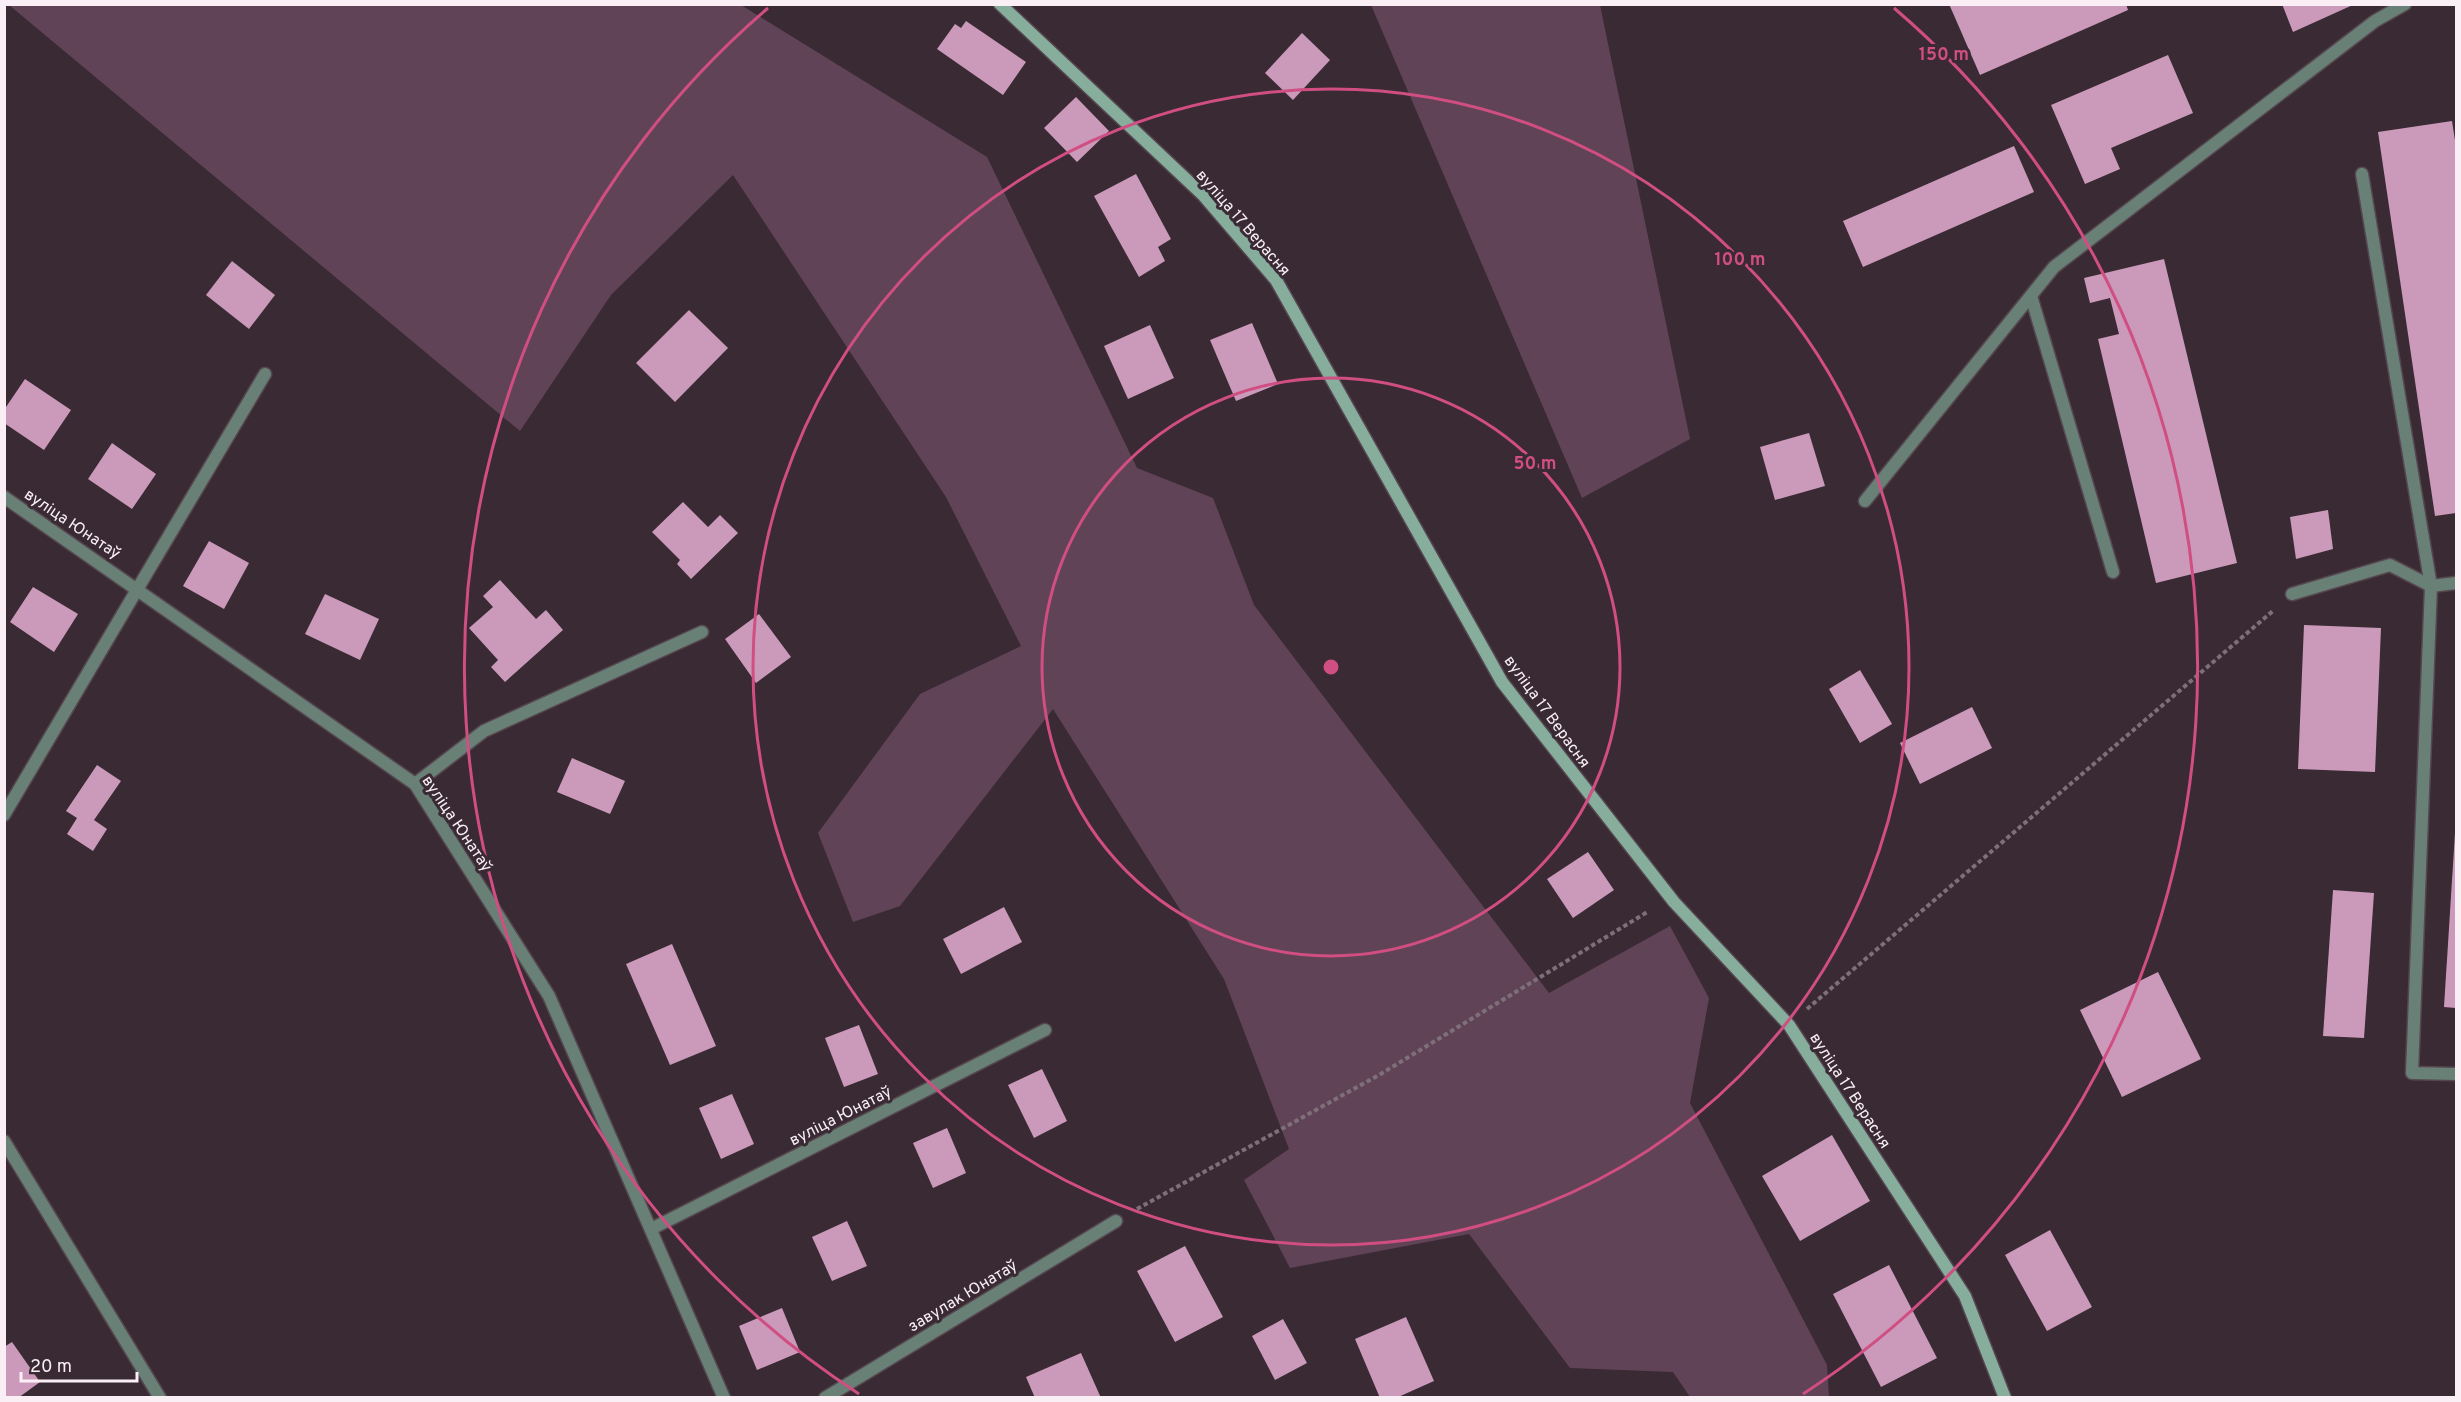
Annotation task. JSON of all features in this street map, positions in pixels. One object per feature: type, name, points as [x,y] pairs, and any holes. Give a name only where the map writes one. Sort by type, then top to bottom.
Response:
[{"type":"street","name":"вуліца 17 Верасня","points":[[1000,4],[1204,196],[1276,280],[1502,682],[1674,902],[1789,1025],[1965,1296],[2005,1398]]},
{"type":"street","points":[[1865,501],[2054,267],[2375,21],[2405,4]]},
{"type":"street","points":[[2362,174],[2431,586],[2412,1073],[2457,1074]]},
{"type":"street","points":[[2031,296],[2113,572]]},
{"type":"street","points":[[4,815],[265,374]]},
{"type":"street","name":"вуліца Юнатаў","points":[[4,497],[138,588],[415,784],[549,996],[724,1398]]},
{"type":"street","points":[[2292,594],[2390,565],[2431,586],[2457,584]]},
{"type":"street","points":[[415,784],[484,731],[702,632]]},
{"type":"street","name":"вуліца Юнатаў","points":[[651,1229],[1045,1029]]},
{"type":"street","points":[[4,1141],[160,1398]]},
{"type":"street","name":"завулак Юнатаў","points":[[825,1398],[1116,1221]]},
{"type":"path","points":[[1789,1025],[2292,594]]},
{"type":"path","points":[[1116,1221],[1379,1075],[1655,907],[1674,902]]},
{"type":"shaded area","points":[[9,5],[741,5],[987,157],[1137,468],[1213,498],[1254,605],[1549,993],[1670,926],[1709,998],[1690,1103],[1827,1365],[1829,1397],[1690,1397],[1673,1372],[1570,1368],[1469,1234],[1290,1268],[1244,1180],[1289,1149],[1224,979],[1053,709],[900,906],[853,922],[818,833],[920,694],[1021,646],[946,497],[733,175],[611,295],[520,431]]},
{"type":"shaded area","points":[[1371,5],[1600,5],[1690,439],[1582,498]]},
{"type":"building","points":[[1949,4],[2126,4],[2128,10],[1980,75]]},
{"type":"building","points":[[2282,4],[2355,4],[2293,32]]},
{"type":"building","points":[[966,21],[1026,62],[1003,95],[937,49],[955,24],[961,28]]},
{"type":"building","points":[[1302,33],[1330,60],[1293,100],[1265,73]]},
{"type":"building","points":[[2168,55],[2193,113],[2111,148],[2120,169],[2085,184],[2051,105]]},
{"type":"building","points":[[1076,97],[1109,131],[1077,162],[1044,128]]},
{"type":"building","points":[[2452,121],[2456,147],[2456,513],[2435,516],[2378,132]]},
{"type":"building","points":[[2014,146],[2034,192],[1863,267],[1843,221]]},
{"type":"building","points":[[1136,174],[1171,239],[1158,247],[1165,261],[1139,277],[1094,196]]},
{"type":"building","points":[[2164,259],[2237,563],[2156,583],[2098,339],[2119,334],[2110,298],[2090,303],[2084,278]]},
{"type":"building","points":[[232,261],[275,295],[249,329],[206,295]]},
{"type":"building","points":[[689,310],[728,348],[675,402],[636,363]]},
{"type":"building","points":[[1252,323],[1278,384],[1236,401],[1210,340]]},
{"type":"building","points":[[1150,325],[1174,378],[1128,399],[1104,346]]},
{"type":"building","points":[[25,379],[71,410],[44,450],[4,423],[4,410]]},
{"type":"building","points":[[1809,433],[1825,486],[1775,500],[1760,447]]},
{"type":"building","points":[[112,443],[156,474],[132,509],[88,479]]},
{"type":"building","points":[[683,502],[708,527],[720,515],[738,533],[691,579],[677,564],[680,560],[652,532]]},
{"type":"building","points":[[2328,510],[2333,549],[2296,559],[2290,517]]},
{"type":"building","points":[[209,541],[249,563],[224,609],[183,586]]},
{"type":"building","points":[[500,580],[536,619],[546,610],[563,630],[505,682],[491,667],[498,660],[469,628],[493,607],[483,596]]},
{"type":"building","points":[[33,587],[78,614],[54,652],[10,622]]},
{"type":"building","points":[[325,594],[379,619],[360,660],[305,634]]},
{"type":"building","points":[[759,614],[791,657],[756,683],[725,639]]},
{"type":"building","points":[[2304,625],[2381,628],[2375,772],[2298,769]]},
{"type":"building","points":[[1860,670],[1892,724],[1860,743],[1829,689]]},
{"type":"building","points":[[1972,707],[1992,748],[1920,784],[1900,743]]},
{"type":"building","points":[[572,758],[625,781],[610,814],[557,792]]},
{"type":"building","points":[[97,765],[121,781],[94,820],[107,829],[93,851],[67,834],[77,818],[66,811]]},
{"type":"building","points":[[2456,833],[2456,1008],[2444,1007]]},
{"type":"building","points":[[1588,852],[1614,890],[1573,918],[1547,879]]},
{"type":"building","points":[[2333,890],[2374,893],[2364,1038],[2323,1036]]},
{"type":"building","points":[[1004,907],[1022,942],[961,974],[943,939]]},
{"type":"building","points":[[672,944],[716,1046],[670,1065],[626,964]]},
{"type":"building","points":[[2158,972],[2201,1059],[2122,1097],[2080,1010]]},
{"type":"building","points":[[859,1025],[878,1074],[844,1087],[825,1038]]},
{"type":"building","points":[[1042,1069],[1067,1121],[1034,1138],[1008,1085]]},
{"type":"building","points":[[732,1094],[754,1144],[721,1159],[699,1108]]},
{"type":"building","points":[[947,1128],[966,1173],[933,1188],[913,1143]]},
{"type":"building","points":[[1832,1135],[1870,1201],[1800,1241],[1762,1176]]},
{"type":"building","points":[[847,1221],[867,1266],[832,1281],[812,1237]]},
{"type":"building","points":[[2050,1230],[2092,1307],[2047,1331],[2005,1255]]},
{"type":"building","points":[[1185,1246],[1223,1317],[1175,1342],[1137,1271]]},
{"type":"building","points":[[1889,1265],[1937,1358],[1881,1387],[1833,1294]]},
{"type":"building","points":[[782,1308],[800,1352],[757,1370],[739,1326]]},
{"type":"building","points":[[1406,1317],[1434,1381],[1396,1398],[1380,1398],[1355,1339]]},
{"type":"building","points":[[1283,1319],[1307,1363],[1275,1380],[1252,1336]]},
{"type":"building","points":[[12,1342],[40,1382],[18,1398],[4,1398],[4,1347]]},
{"type":"building","points":[[1081,1353],[1101,1398],[1035,1398],[1026,1377]]}]
